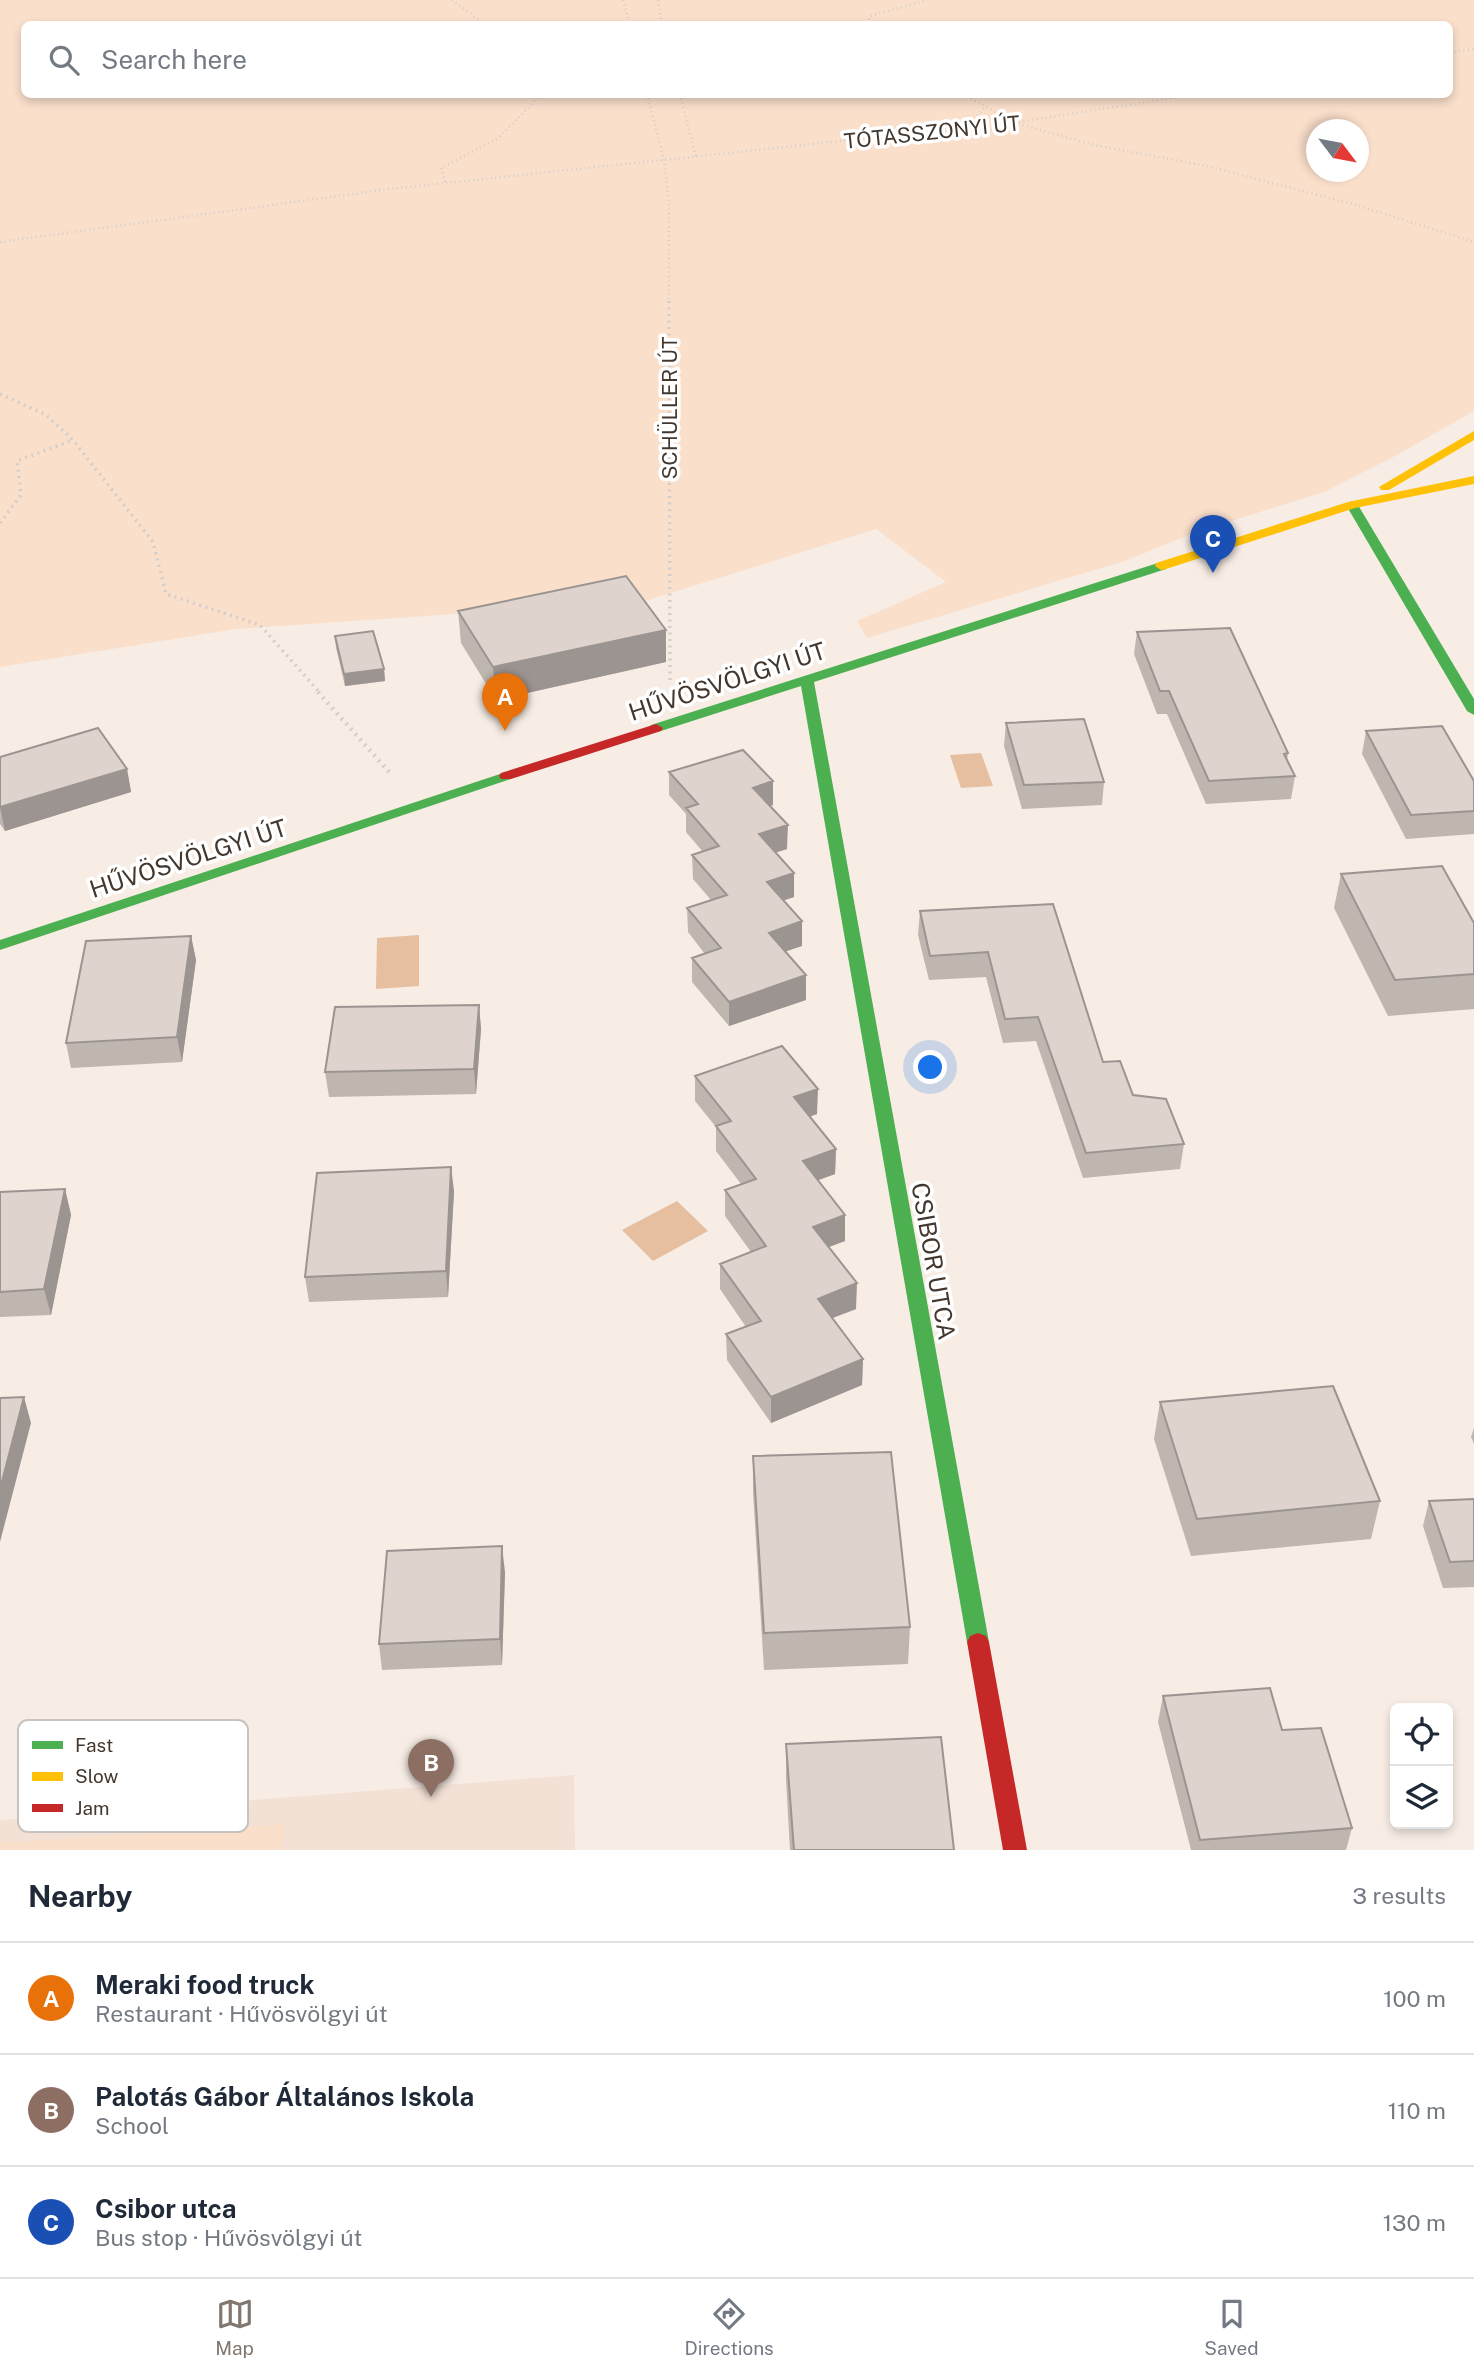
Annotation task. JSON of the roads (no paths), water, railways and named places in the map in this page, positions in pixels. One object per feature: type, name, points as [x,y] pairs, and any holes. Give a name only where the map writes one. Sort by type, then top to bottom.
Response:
[{"type":"street","points":[[1474,435],[1352,505],[1474,711]]},
{"type":"street","name":"HŰVÖSVÖLGYI ÚT","points":[[0,945],[671,723],[1352,505],[1474,480]]},
{"type":"street","name":"CSIBOR UTCA","points":[[807,681],[1015,1850]]},
{"type":"place","name":"Csibor utca","points":[[1213,573]]},
{"type":"place","name":"Meraki food truck","points":[[505,731]]},
{"type":"place","name":"Palotás Gábor Általános Iskola","points":[[431,1797]]}]
